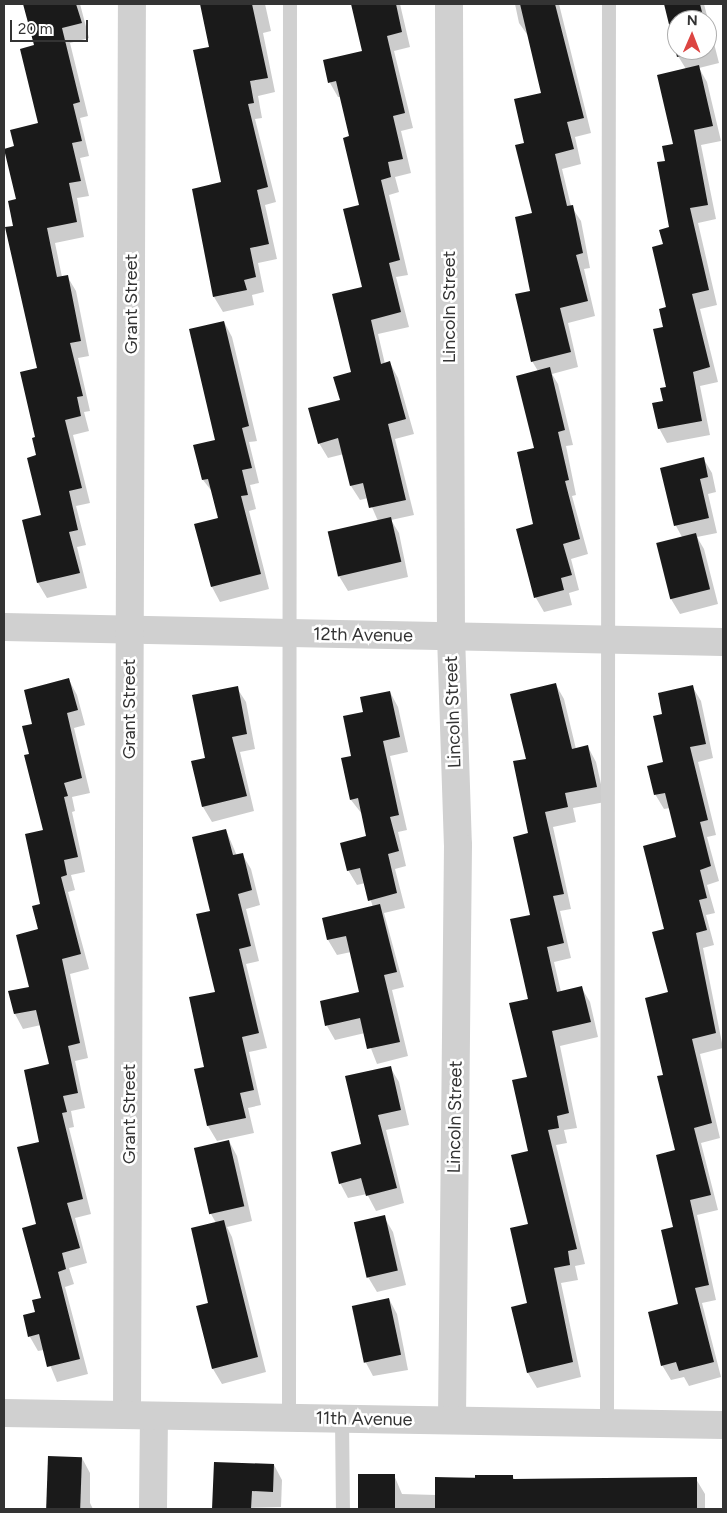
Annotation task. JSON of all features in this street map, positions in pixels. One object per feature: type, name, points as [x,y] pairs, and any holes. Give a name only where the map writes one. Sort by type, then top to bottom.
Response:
[{"type":"street","name":"Grant Street","points":[[132,4],[129,630],[141,1415],[153,1509]]},
{"type":"street","name":"Lincoln Street","points":[[449,4],[451,636],[458,845],[452,1420]]},
{"type":"street","name":"12th Avenue","points":[[4,627],[723,642]]},
{"type":"street","name":"11th Avenue","points":[[4,1413],[723,1425]]},
{"type":"lane","points":[[289,1418],[292,633],[290,4]]},
{"type":"lane","points":[[607,1423],[610,640],[609,4]]},
{"type":"lane","points":[[342,1418],[343,1509]]},
{"type":"building","points":[[23,4],[76,4],[82,23],[62,28],[80,102],[73,104],[82,141],[72,143],[81,181],[69,183],[77,222],[47,228],[57,277],[68,275],[81,341],[70,343],[83,396],[77,397],[81,416],[65,420],[82,488],[69,491],[78,530],[69,532],[80,573],[37,583],[22,520],[41,515],[27,458],[36,455],[32,438],[35,437],[20,372],[37,368],[5,227],[13,226],[8,201],[16,199],[4,149],[14,146],[10,130],[38,123],[20,49],[34,45]]},
{"type":"building","points":[[200,4],[252,4],[268,78],[250,81],[254,103],[248,104],[268,187],[257,190],[269,244],[250,248],[256,277],[244,280],[247,290],[213,297],[192,189],[221,182],[193,50],[209,47]]},
{"type":"building","points":[[351,4],[396,4],[402,32],[387,36],[405,113],[393,116],[403,159],[388,162],[391,177],[381,180],[400,260],[389,263],[401,312],[371,320],[381,364],[390,361],[406,419],[388,424],[406,500],[369,508],[363,483],[350,486],[338,438],[318,444],[308,408],[340,400],[333,377],[351,372],[332,294],[362,287],[343,209],[359,205],[343,138],[349,136],[336,81],[328,83],[323,60],[362,51]]},
{"type":"building","points":[[520,4],[555,4],[584,118],[567,122],[574,149],[555,154],[567,206],[573,205],[583,253],[576,255],[588,301],[560,308],[571,352],[531,362],[515,294],[530,291],[515,217],[532,213],[515,145],[524,143],[514,99],[541,93]]},
{"type":"building","points":[[664,4],[700,4],[702,10],[667,10],[667,16]]},
{"type":"building","points":[[699,65],[713,126],[694,130],[708,205],[690,208],[709,290],[692,294],[710,367],[693,372],[702,421],[658,429],[652,403],[663,401],[660,388],[666,387],[653,329],[663,327],[659,309],[666,307],[652,247],[663,244],[659,230],[669,227],[657,162],[665,161],[662,146],[673,144],[657,75]]},
{"type":"building","points":[[224,321],[249,426],[242,428],[252,468],[242,470],[248,495],[241,496],[261,574],[211,587],[194,524],[218,518],[208,479],[202,480],[193,445],[215,440],[189,329]]},
{"type":"building","points":[[550,367],[565,430],[558,432],[569,480],[565,481],[580,539],[563,544],[572,575],[561,578],[564,590],[534,598],[516,529],[533,524],[517,452],[534,448],[516,376]]},
{"type":"building","points":[[704,457],[708,477],[700,479],[709,518],[674,526],[660,468]]},
{"type":"building","points":[[391,517],[401,562],[338,576],[328,532]]},
{"type":"building","points":[[696,533],[710,589],[670,599],[656,543]]},
{"type":"building","points":[[69,678],[78,710],[67,713],[82,778],[64,783],[68,796],[64,797],[78,857],[64,860],[67,875],[61,877],[81,954],[62,959],[80,1043],[68,1046],[78,1093],[63,1096],[67,1112],[62,1113],[83,1199],[67,1203],[80,1248],[62,1253],[66,1269],[58,1272],[80,1359],[47,1367],[39,1334],[28,1337],[23,1315],[35,1312],[32,1300],[41,1298],[22,1228],[36,1224],[17,1147],[39,1142],[24,1070],[49,1064],[36,1010],[14,1014],[8,991],[29,987],[16,935],[38,929],[32,906],[40,904],[25,834],[43,830],[24,755],[29,754],[22,726],[32,724],[24,690]]},
{"type":"building","points":[[556,683],[572,749],[588,745],[597,787],[565,793],[568,807],[545,812],[564,894],[553,896],[564,943],[547,947],[557,992],[582,986],[591,1022],[552,1031],[569,1113],[557,1116],[559,1128],[548,1130],[577,1249],[568,1251],[570,1265],[554,1268],[573,1362],[527,1373],[511,1307],[527,1303],[510,1228],[528,1224],[511,1155],[528,1151],[512,1080],[527,1077],[509,1003],[528,999],[510,919],[530,915],[513,837],[528,833],[513,761],[526,759],[510,694]]},
{"type":"building","points":[[693,685],[706,744],[690,747],[708,820],[700,822],[711,866],[700,870],[707,898],[699,900],[707,930],[696,933],[716,1033],[692,1039],[712,1123],[694,1128],[711,1195],[690,1200],[709,1285],[695,1288],[714,1362],[679,1371],[676,1362],[661,1366],[648,1312],[678,1304],[661,1230],[673,1227],[656,1155],[675,1150],[657,1076],[663,1075],[645,998],[668,992],[652,932],[664,929],[643,846],[676,837],[665,793],[654,795],[647,766],[663,762],[653,716],[662,714],[658,693]]},
{"type":"building","points":[[238,686],[247,734],[232,737],[247,796],[202,807],[191,761],[205,758],[192,695]]},
{"type":"building","points":[[390,691],[400,737],[383,741],[399,815],[390,817],[399,851],[388,854],[397,893],[368,901],[360,868],[347,871],[340,843],[366,836],[358,798],[350,800],[341,758],[351,756],[343,716],[363,712],[360,697]]},
{"type":"building","points":[[226,829],[233,855],[243,853],[252,890],[238,894],[251,946],[239,949],[259,1033],[242,1037],[254,1090],[240,1093],[246,1118],[207,1126],[194,1069],[204,1067],[189,997],[215,992],[196,914],[210,911],[192,837]]},
{"type":"building","points":[[380,904],[397,972],[384,975],[400,1042],[367,1049],[360,1018],[325,1026],[320,1001],[359,992],[346,936],[327,940],[322,918]]},
{"type":"building","points":[[391,1066],[401,1110],[378,1115],[397,1188],[366,1196],[361,1178],[339,1184],[331,1152],[361,1144],[345,1076]]},
{"type":"building","points":[[229,1140],[244,1206],[209,1214],[194,1148]]},
{"type":"building","points":[[385,1215],[398,1271],[367,1278],[354,1222]]},
{"type":"building","points":[[224,1220],[258,1357],[212,1369],[196,1306],[208,1303],[191,1228]]},
{"type":"building","points":[[389,1298],[401,1355],[364,1363],[352,1306]]},
{"type":"building","points":[[48,1456],[82,1457],[80,1509],[46,1509]]},
{"type":"building","points":[[214,1462],[274,1464],[273,1492],[252,1491],[251,1509],[212,1509]]},
{"type":"building","points":[[358,1474],[395,1474],[395,1509],[358,1509]]},
{"type":"building","points":[[475,1475],[513,1475],[513,1479],[697,1477],[697,1509],[435,1509],[435,1477],[475,1478]]}]
